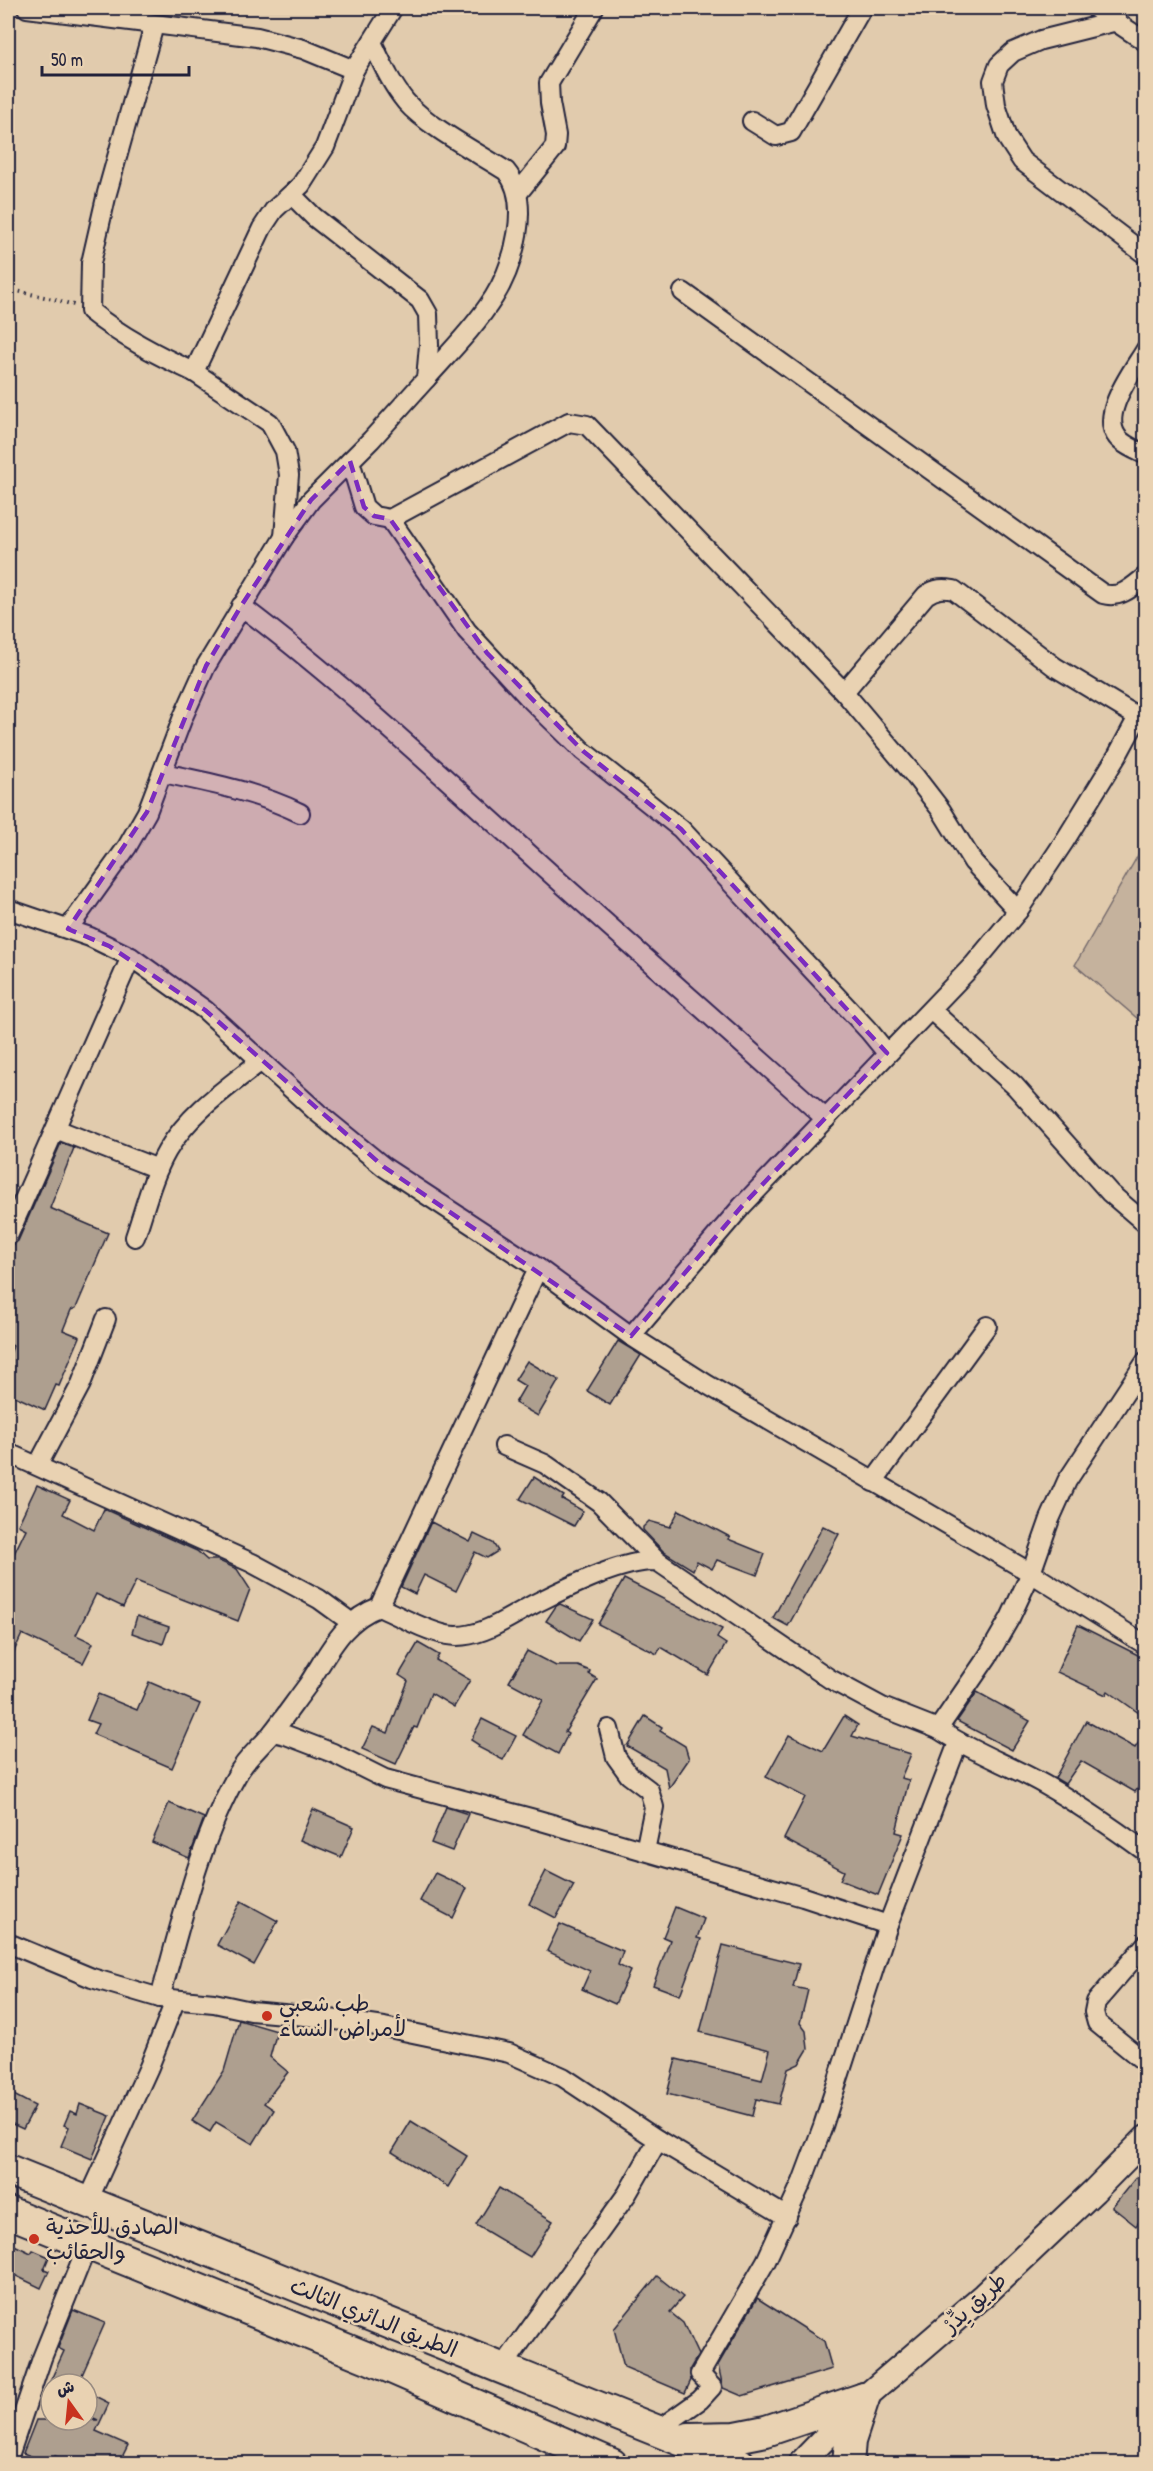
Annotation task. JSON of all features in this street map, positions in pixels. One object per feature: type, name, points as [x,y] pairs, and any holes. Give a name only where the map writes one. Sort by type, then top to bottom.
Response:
[{"type":"main road","name":"الطريق الدائري الثالث","points":[[8,2170],[740,2463]]},
{"type":"main road","name":"الطريق الدائري الثالث","points":[[8,2212],[389,2367],[612,2463]]},
{"type":"main road","points":[[669,2434],[736,2437],[766,2431],[864,2398]]},
{"type":"main road","points":[[848,2463],[849,2441],[864,2398]]},
{"type":"street","points":[[27,8],[257,38],[303,49],[354,70]]},
{"type":"street","points":[[194,372],[262,228],[273,210],[301,185],[325,147],[354,70],[393,8]]},
{"type":"street","points":[[518,193],[555,147],[556,135],[549,83],[594,8]]},
{"type":"street","points":[[752,121],[776,136],[792,132],[859,8]]},
{"type":"street","points":[[1095,8],[1146,42]]},
{"type":"street","points":[[1117,21],[1041,40],[1013,52],[999,65],[993,81],[996,105],[1007,138],[1022,162],[1146,255]]},
{"type":"street","points":[[154,25],[107,193],[91,263],[90,311],[108,326],[194,372],[270,423],[285,451],[289,475],[284,537]]},
{"type":"street","points":[[68,929],[127,847],[147,813],[183,717],[206,666],[284,537],[311,500],[350,461],[471,328],[498,290],[516,242],[520,220],[518,193],[514,180],[506,171],[441,130],[408,105],[390,81],[372,42]]},
{"type":"street","points":[[292,195],[314,218],[420,300],[428,314],[429,345],[426,379]]},
{"type":"street","points":[[683,292],[1102,594],[1113,597],[1126,592],[1146,576]]},
{"type":"street","points":[[1146,349],[1113,408],[1111,420],[1120,440],[1146,455]]},
{"type":"street","points":[[350,461],[364,507],[374,516],[390,519],[570,422],[587,425],[844,692],[921,784],[973,862],[1018,911]]},
{"type":"street","points":[[390,519],[467,631],[527,696],[583,751],[681,829],[887,1053]]},
{"type":"street","points":[[631,1336],[742,1206],[887,1053],[931,1010],[974,964],[1018,911],[1142,712],[1055,667],[954,590],[944,588],[934,589],[926,595],[844,692]]},
{"type":"street","points":[[241,606],[356,698],[826,1119]]},
{"type":"street","points":[[163,773],[241,790],[275,801],[300,813]]},
{"type":"street","points":[[8,909],[90,937],[131,957],[205,1010],[318,1113],[384,1167],[538,1268],[631,1336],[708,1385],[1031,1572],[1146,1644]]},
{"type":"street","points":[[8,1236],[131,957]]},
{"type":"street","points":[[931,1010],[1015,1086],[1110,1193],[1146,1224]]},
{"type":"street","points":[[135,1238],[158,1169],[169,1148],[204,1108],[261,1061]]},
{"type":"street","points":[[56,1129],[158,1169]]},
{"type":"street","points":[[379,1607],[538,1268]]},
{"type":"street","points":[[38,1466],[81,1384],[106,1319]]},
{"type":"street","points":[[873,1482],[987,1326]]},
{"type":"street","points":[[938,1729],[994,1646],[1010,1618],[1031,1572],[1067,1480],[1146,1361]]},
{"type":"street","points":[[504,1446],[545,1464],[599,1502],[657,1561],[830,1679],[882,1707],[938,1729],[958,1743],[1045,1785],[1108,1824],[1146,1852]]},
{"type":"street","points":[[8,1452],[252,1563],[319,1599],[352,1623]]},
{"type":"street","points":[[87,2203],[168,2022],[168,1999],[198,1866],[227,1796],[250,1754],[273,1732],[308,1684],[332,1645],[363,1613],[379,1607],[446,1635],[459,1636],[502,1623],[536,1603],[593,1578],[633,1564],[657,1561]]},
{"type":"street","points":[[609,1729],[616,1757],[628,1775],[649,1790],[654,1807],[645,1851]]},
{"type":"street","points":[[273,1732],[333,1753],[385,1779],[538,1820],[888,1924]]},
{"type":"street","points":[[669,2434],[712,2387],[700,2374],[766,2261],[787,2217],[824,2126],[888,1924],[958,1743]]},
{"type":"street","points":[[8,1943],[92,1978],[168,1999],[214,2002],[250,2011],[316,2017],[384,2027],[509,2053],[563,2077],[658,2140],[787,2217]]},
{"type":"street","points":[[1146,1944],[1096,2002],[1094,2012],[1097,2023],[1146,2063]]},
{"type":"street","name":"طريق يِدِّرْ","points":[[800,2463],[864,2398],[984,2295],[1094,2191],[1146,2138]]},
{"type":"street","points":[[502,2368],[627,2194],[658,2140]]},
{"type":"street","points":[[8,2459],[42,2358],[88,2244]]},
{"type":"path","points":[[8,290],[54,299],[90,311]]},
{"type":"highlighted area","points":[[350,461],[364,507],[374,516],[390,519],[487,653],[583,751],[681,829],[887,1053],[742,1206],[631,1336],[384,1167],[205,1010],[109,946],[68,929],[147,812],[206,666],[241,606],[311,500]]},
{"type":"shaded area","points":[[1145,843],[1146,1025],[1075,965]]},
{"type":"building","points":[[61,1143],[74,1148],[50,1208],[108,1233],[76,1308],[71,1310],[63,1330],[80,1337],[59,1386],[56,1385],[45,1410],[8,1393],[8,1359],[13,1346],[8,1343],[8,1253],[10,1247],[18,1241]]},
{"type":"building","points":[[618,1341],[641,1355],[610,1405],[587,1391]]},
{"type":"building","points":[[527,1361],[559,1380],[538,1416],[515,1403],[525,1386],[515,1380]]},
{"type":"building","points":[[534,1477],[564,1496],[562,1499],[583,1511],[574,1526],[520,1499]]},
{"type":"building","points":[[37,1485],[70,1500],[63,1514],[94,1530],[104,1509],[197,1551],[207,1560],[217,1560],[237,1569],[250,1589],[238,1621],[136,1581],[123,1607],[96,1594],[76,1635],[93,1643],[83,1663],[22,1634],[8,1665],[8,1566],[26,1529],[18,1525]]},
{"type":"building","points":[[679,1510],[730,1537],[728,1539],[765,1554],[757,1575],[717,1560],[712,1569],[697,1561],[693,1570],[664,1552],[643,1530],[643,1527],[649,1521],[670,1527]]},
{"type":"building","points":[[431,1522],[470,1542],[474,1534],[493,1543],[498,1551],[487,1558],[475,1552],[456,1591],[424,1575],[415,1594],[401,1587]]},
{"type":"building","points":[[823,1526],[839,1534],[788,1626],[773,1618]]},
{"type":"building","points":[[624,1579],[722,1629],[717,1638],[726,1644],[708,1675],[661,1647],[657,1654],[598,1624]]},
{"type":"building","points":[[560,1604],[593,1619],[579,1641],[546,1621],[556,1606]]},
{"type":"building","points":[[137,1616],[169,1627],[163,1644],[132,1633]]},
{"type":"building","points":[[1078,1625],[1146,1659],[1146,1718],[1108,1691],[1106,1695],[1057,1672]]},
{"type":"building","points":[[418,1643],[439,1655],[436,1660],[470,1680],[454,1707],[431,1693],[417,1728],[414,1727],[396,1764],[362,1749],[373,1727],[388,1733],[408,1681],[399,1675]]},
{"type":"building","points":[[527,1651],[556,1666],[578,1666],[590,1671],[589,1674],[597,1679],[565,1732],[568,1734],[558,1754],[523,1735],[543,1700],[509,1682]]},
{"type":"building","points":[[149,1682],[200,1704],[172,1768],[93,1734],[98,1724],[87,1720],[98,1694],[137,1710]]},
{"type":"building","points":[[977,1692],[1030,1721],[1012,1750],[957,1721]]},
{"type":"building","points":[[645,1716],[662,1727],[660,1731],[685,1746],[689,1759],[669,1788],[665,1768],[627,1746]]},
{"type":"building","points":[[844,1716],[858,1725],[852,1736],[911,1754],[901,1778],[909,1780],[896,1832],[903,1834],[878,1895],[840,1880],[844,1871],[784,1839],[805,1797],[766,1777],[789,1735],[823,1751]]},
{"type":"building","points":[[482,1719],[516,1736],[503,1760],[478,1747],[479,1745],[471,1740]]},
{"type":"building","points":[[1086,1721],[1135,1748],[1146,1732],[1146,1778],[1135,1792],[1081,1761],[1065,1784],[1055,1778]]},
{"type":"building","points":[[169,1803],[204,1818],[189,1858],[152,1842]]},
{"type":"building","points":[[446,1807],[468,1814],[452,1851],[431,1843]]},
{"type":"building","points":[[313,1809],[354,1827],[341,1857],[300,1840]]},
{"type":"building","points":[[546,1871],[574,1885],[556,1918],[529,1904]]},
{"type":"building","points":[[435,1873],[467,1888],[453,1918],[420,1901]]},
{"type":"building","points":[[241,1901],[278,1921],[254,1965],[217,1945]]},
{"type":"building","points":[[675,1907],[704,1919],[697,1938],[701,1939],[680,1995],[653,1985],[670,1940],[663,1937]]},
{"type":"building","points":[[560,1924],[623,1951],[618,1965],[630,1971],[615,2004],[582,1989],[590,1971],[547,1951]]},
{"type":"building","points":[[723,1945],[799,1964],[793,1987],[808,1990],[800,2023],[806,2031],[808,2049],[799,2064],[788,2069],[779,2104],[756,2099],[752,2116],[667,2094],[676,2059],[762,2080],[770,2050],[700,2032]]},
{"type":"building","points":[[239,2020],[277,2031],[270,2057],[288,2072],[264,2103],[274,2110],[253,2144],[216,2122],[210,2132],[192,2121],[224,2071]]},
{"type":"building","points":[[8,2092],[35,2106],[23,2129],[8,2122]]},
{"type":"building","points":[[80,2104],[110,2116],[92,2159],[61,2146],[69,2127],[64,2125],[70,2111],[77,2114]]},
{"type":"building","points":[[411,2121],[467,2156],[448,2187],[392,2152]]},
{"type":"building","points":[[1146,2165],[1146,2213],[1136,2226],[1112,2207]]},
{"type":"building","points":[[499,2188],[553,2221],[530,2257],[476,2225]]},
{"type":"building","points":[[8,2242],[31,2253],[33,2250],[49,2257],[44,2269],[49,2271],[41,2288],[8,2272]]},
{"type":"building","points":[[657,2276],[683,2297],[670,2312],[683,2323],[698,2355],[690,2369],[691,2380],[685,2393],[624,2367],[614,2329]]},
{"type":"building","points":[[757,2298],[824,2341],[832,2369],[742,2396],[723,2388],[718,2365]]},
{"type":"building","points":[[73,2310],[105,2323],[83,2372],[54,2372],[64,2351],[58,2348]]},
{"type":"building","points":[[99,2398],[109,2403],[99,2425]]},
{"type":"building","points":[[36,2420],[39,2420],[39,2432],[98,2432],[128,2445],[119,2463],[73,2463],[55,2456],[51,2463],[48,2463],[23,2453]]},
{"type":"place","name":"طب شعبي لأمراض النساء","points":[[267,2016]]},
{"type":"place","name":"الصادق للأحذية والحقائب","points":[[34,2239]]}]
